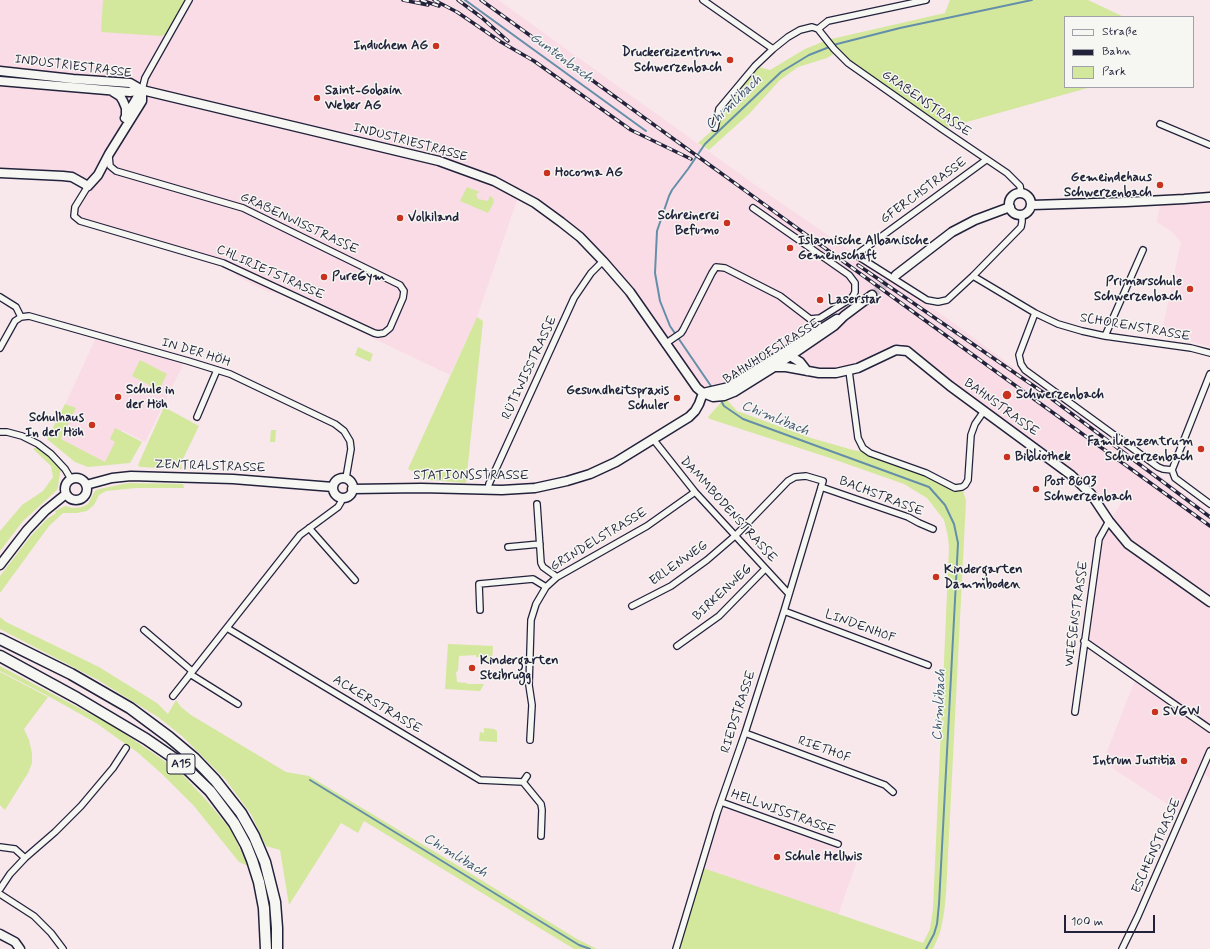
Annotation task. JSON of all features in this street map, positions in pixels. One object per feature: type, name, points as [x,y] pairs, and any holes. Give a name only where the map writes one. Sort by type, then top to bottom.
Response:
[{"type":"highway","name":"A15","points":[[0,639],[71,674],[130,708],[194,758],[215,780],[244,818],[254,836],[265,862],[275,902],[278,928],[277,949]]},
{"type":"highway","name":"A15","points":[[0,656],[77,698],[146,739],[181,763],[210,791],[234,823],[246,845],[255,867],[264,908],[266,949]]},
{"type":"main road","name":"INDUSTRIESTRASSE","points":[[0,71],[73,79],[130,83],[142,90],[433,159],[494,181],[535,203],[580,237],[630,292],[668,342],[696,388],[708,393]]},
{"type":"main road","name":"INDUSTRIESTRASSE","points":[[0,81],[130,92],[142,90]]},
{"type":"main road","points":[[110,90],[120,96],[126,108],[126,116]]},
{"type":"main road","name":"CHLIRIETSTRASSE","points":[[88,186],[93,173],[142,90]]},
{"type":"main road","name":"CHLIRIETSTRASSE","points":[[88,186],[96,179],[109,154],[142,102],[142,90]]},
{"type":"main road","points":[[0,173],[72,177],[88,186]]},
{"type":"main road","points":[[1021,193],[1030,198],[1032,205],[1027,213],[1022,215],[1013,213],[1010,208],[1010,201],[1013,196],[1021,193]]},
{"type":"main road","points":[[1032,205],[1184,200],[1210,197]]},
{"type":"main road","points":[[896,275],[952,232],[974,220],[1010,208]]},
{"type":"main road","name":"BAHNHOFSTRASSE","points":[[708,393],[734,392],[774,367],[788,352],[806,346],[834,326],[844,316],[872,294]]},
{"type":"main road","name":"BAHNHOFSTRASSE","points":[[721,393],[735,383],[788,352],[831,322],[844,316]]},
{"type":"main road","points":[[788,352],[791,365],[798,366],[806,346]]},
{"type":"main road","name":"BAHNSTRASSE","points":[[774,367],[798,366],[807,371],[830,373],[858,368],[896,350],[907,351],[929,370],[1071,476],[1091,494],[1109,521],[1128,544],[1210,602]]},
{"type":"main road","name":"STATIONSSTRASSE","points":[[352,489],[421,488],[488,490],[535,488],[556,484],[590,474],[616,462],[689,417],[696,411],[699,404],[708,393]]},
{"type":"main road","name":"ZENTRALSTRASSE","points":[[86,485],[112,478],[131,476],[233,479],[333,486]]},
{"type":"main road","points":[[78,478],[86,485],[86,493],[81,499],[72,500],[66,494],[65,488],[68,481],[71,479],[78,478]]},
{"type":"main road","points":[[339,478],[346,478],[352,484],[352,489],[347,496],[342,497],[335,494],[333,486],[336,480],[339,478]]},
{"type":"main road","points":[[0,565],[27,530],[45,511],[66,494]]},
{"type":"main road","points":[[0,934],[15,942],[19,949]]},
{"type":"main road","points":[[0,940],[19,949]]},
{"type":"street","points":[[142,90],[145,78],[189,0]]},
{"type":"street","points":[[703,0],[773,49]]},
{"type":"street","points":[[715,128],[718,109],[750,72],[773,49],[788,37],[800,30],[812,27],[818,29],[828,21],[907,2],[926,0]]},
{"type":"street","name":"GRABENSTRASSE","points":[[818,29],[834,49],[848,63],[986,160],[1007,173],[1020,186],[1021,193]]},
{"type":"street","points":[[1160,124],[1210,145]]},
{"type":"street","name":"GRABENWISSTRASSE","points":[[109,154],[110,166],[116,171],[243,208],[397,283]]},
{"type":"street","name":"GFERCHSTRASSE","points":[[973,276],[947,300],[938,302],[927,300],[856,255],[986,160]]},
{"type":"street","name":"CHLIRIETSTRASSE","points":[[88,186],[75,207],[74,216],[80,221],[223,263],[374,333],[384,334],[390,328],[404,294],[402,287],[397,283]]},
{"type":"street","points":[[668,342],[681,333],[716,267],[725,268],[780,296],[810,319],[820,318],[853,296],[855,287],[849,276],[753,208]]},
{"type":"street","points":[[973,276],[1021,227],[1022,215]]},
{"type":"street","points":[[1105,336],[1143,250]]},
{"type":"street","name":"RÜTIWISSTRASSE","points":[[488,490],[489,484],[574,298],[591,273],[603,261]]},
{"type":"street","name":"SCHORENSTRASSE","points":[[973,276],[1035,313],[1058,324],[1105,336],[1191,348],[1210,353]]},
{"type":"street","points":[[0,297],[16,307],[21,316],[15,321],[0,348]]},
{"type":"street","points":[[1035,313],[1020,355],[1020,364],[1025,370],[1158,467],[1172,470]]},
{"type":"street","name":"IN DER HÖH","points":[[21,316],[29,316],[40,319],[217,370],[234,376],[335,424],[344,431],[350,441],[351,450],[346,478]]},
{"type":"street","points":[[197,417],[217,370]]},
{"type":"street","points":[[849,370],[858,438],[863,448],[870,453],[926,473],[955,488],[962,487],[968,480],[971,435],[975,424],[984,411]]},
{"type":"street","points":[[1210,374],[1172,470],[1175,478],[1210,504]]},
{"type":"street","points":[[0,432],[7,432],[22,436],[38,444],[52,454],[65,469],[71,479]]},
{"type":"street","name":"DAMMBODENSTRASSE","points":[[653,439],[695,492],[789,594]]},
{"type":"street","name":"BACHSTRASSE","points":[[736,535],[788,481],[795,477],[806,476],[822,484],[908,517],[933,529]]},
{"type":"street","name":"RIEDSTRASSE","points":[[676,949],[721,802],[784,611],[822,484]]},
{"type":"street","name":"GRINDELSTRASSE","points":[[530,740],[532,705],[529,685],[531,620],[536,604],[546,587],[557,577],[647,526],[695,492]]},
{"type":"street","points":[[173,696],[300,535],[338,507],[342,497]]},
{"type":"street","points":[[537,504],[541,563],[543,567],[557,577]]},
{"type":"street","name":"WIESENSTRASSE","points":[[1075,712],[1099,539],[1109,521]]},
{"type":"street","points":[[309,528],[355,580]]},
{"type":"street","name":"ERLENWEG","points":[[632,606],[670,586],[707,560],[736,535]]},
{"type":"street","points":[[508,547],[540,544]]},
{"type":"street","name":"BIRKENWEG","points":[[677,646],[719,616],[765,569]]},
{"type":"street","points":[[480,610],[479,584],[533,579],[546,587]]},
{"type":"street","name":"LINDENHOF","points":[[784,611],[928,664]]},
{"type":"street","name":"ACKERSTRASSE","points":[[227,628],[480,780],[523,782]]},
{"type":"street","points":[[144,630],[191,672],[238,704]]},
{"type":"street","points":[[1084,641],[1210,730]]},
{"type":"street","name":"RIETHOF","points":[[745,733],[885,785],[893,792]]},
{"type":"street","points":[[0,889],[10,874],[25,858],[55,832],[81,806],[113,768],[115,762],[126,748]]},
{"type":"street","name":"ESCHENSTRASSE","points":[[1122,949],[1138,916],[1210,751]]},
{"type":"street","points":[[527,776],[523,782],[541,804],[541,836]]},
{"type":"street","name":"HELLWISSTRASSE","points":[[721,802],[838,844]]},
{"type":"street","points":[[0,847],[15,849],[25,858]]},
{"type":"street","points":[[0,894],[34,916],[51,932],[63,949]]},
{"type":"shaded area","points":[[0,0],[498,0],[758,187],[940,313],[1210,513],[1210,778],[1201,772],[1183,814],[1103,762],[1136,678],[1084,641],[1099,539],[1123,501],[1116,496],[1111,495],[1105,499],[1105,506],[1088,485],[1071,471],[899,342],[898,354],[859,371],[825,377],[811,376],[780,369],[703,393],[652,324],[580,237],[519,194],[477,317],[450,375],[279,293],[269,292],[238,277],[223,263],[80,221],[74,216],[75,207],[88,186],[79,181],[0,173]]},
{"type":"shaded area","name":"Primarschule Schwerzenbach","points":[[1210,199],[1210,347],[1188,340],[1161,336],[1181,242],[1171,231],[1157,222],[1160,206]]},
{"type":"shaded area","name":"Schule in der Höh","points":[[96,338],[184,363],[145,442],[122,430],[106,464],[51,435]]},
{"type":"shaded area","name":"Schule Hellwis","points":[[730,809],[845,851],[856,863],[838,915],[700,867],[717,813]]},
{"type":"green space","points":[[103,0],[185,0],[166,34],[161,36],[101,32]]},
{"type":"green space","points":[[950,0],[1088,0],[1122,16],[1064,16],[1064,88],[1087,88],[942,129],[837,52],[827,58],[798,67],[780,80],[750,113],[709,150],[698,143],[715,128],[719,109],[755,66],[770,70],[805,49],[827,40],[945,13]]},
{"type":"green space","points":[[467,187],[480,192],[476,194],[478,199],[487,201],[489,196],[493,198],[494,202],[488,213],[460,201]]},
{"type":"green space","points":[[477,317],[483,321],[466,483],[429,480],[408,469]]},
{"type":"green space","points":[[358,347],[373,354],[370,362],[355,355]]},
{"type":"green space","points":[[140,360],[167,374],[159,390],[132,376]]},
{"type":"green space","points":[[725,398],[737,411],[811,438],[853,450],[870,453],[955,488],[962,487],[966,501],[946,894],[940,933],[933,949],[676,949],[700,867],[923,943],[930,929],[933,909],[949,548],[944,520],[927,498],[904,484],[710,419],[708,417]]},
{"type":"green space","points":[[65,404],[76,408],[61,439],[105,462],[115,442],[110,439],[115,428],[142,442],[130,463],[88,467],[75,462],[47,439]]},
{"type":"green space","points":[[164,407],[199,426],[181,463],[182,469],[140,467],[138,465]]},
{"type":"green space","points":[[271,430],[276,430],[275,442],[270,442]]},
{"type":"green space","points":[[36,447],[53,460],[61,471],[57,490],[23,521],[0,551],[0,531],[22,505],[43,491],[53,477],[51,466],[33,449]]},
{"type":"green space","points":[[128,483],[183,484],[184,488],[136,488],[106,491],[99,495],[94,505],[87,511],[63,513],[49,526],[0,593],[0,576],[30,537],[47,519],[56,513],[55,511],[65,506],[73,508],[82,507],[88,504],[95,491]]},
{"type":"green space","points":[[0,617],[6,622],[99,667],[157,703],[168,714],[176,700],[181,707],[191,715],[286,772],[309,776],[577,939],[597,949],[574,949],[364,821],[358,833],[341,823],[289,905],[280,850],[266,846],[251,814],[225,779],[182,736],[158,717],[98,680],[0,629]]},
{"type":"green space","points":[[448,644],[493,646],[492,662],[487,665],[485,664],[485,657],[476,657],[476,655],[459,656],[458,671],[456,672],[457,682],[467,684],[484,684],[480,691],[445,689]]},
{"type":"green space","points":[[0,666],[113,726],[180,772],[231,830],[248,866],[239,862],[194,806],[162,774],[137,752],[96,723],[0,671]]},
{"type":"green space","points":[[0,672],[48,697],[24,729],[29,740],[32,753],[32,763],[28,773],[5,810],[0,805]]},
{"type":"green space","points":[[484,728],[494,729],[497,731],[497,742],[479,741],[480,732],[484,733]]},
{"type":"waterway","name":"Guntenbach","points":[[465,0],[646,131]]},
{"type":"waterway","name":"Chimlibach","points":[[713,389],[670,326],[660,301],[655,273],[657,231],[669,196],[705,144],[781,72],[809,55],[837,44],[900,28],[1032,0]]},
{"type":"waterway","name":"Chimlibach","points":[[720,399],[724,406],[743,419],[929,487],[945,505],[954,524],[958,543],[939,904],[937,924],[934,934],[926,949]]},
{"type":"waterway","name":"Chimlibach","points":[[310,780],[579,945],[590,949]]},
{"type":"tunnel","points":[[872,295],[896,275]]},
{"type":"railway","points":[[403,0],[428,5]]},
{"type":"railway","points":[[421,0],[439,6]]},
{"type":"railway","points":[[434,0],[457,12],[501,42],[534,61],[631,130],[691,159]]},
{"type":"railway","points":[[458,0],[481,17],[508,41]]},
{"type":"railway","points":[[481,0],[1210,526]]},
{"type":"railway","points":[[858,265],[1044,393],[1210,517]]},
{"type":"place","name":"Induchem AG","points":[[436,46]]},
{"type":"place","name":"Druckereizentrum Schwerzenbach","points":[[730,60]]},
{"type":"place","name":"Saint-Gobain Weber AG","points":[[317,98]]},
{"type":"place","name":"Hocoma AG","points":[[547,173]]},
{"type":"place","name":"Gemeindehaus Schwerzenbach","points":[[1160,185]]},
{"type":"place","name":"Volkiland","points":[[400,218]]},
{"type":"place","name":"Schreinerei Befumo","points":[[727,223]]},
{"type":"place","name":"Islamische Albanische Gemeinschaft","points":[[790,248]]},
{"type":"place","name":"PureGym","points":[[324,277]]},
{"type":"place","name":"Primarschule Schwerzenbach","points":[[1190,289]]},
{"type":"place","name":"Laserstar","points":[[820,300]]},
{"type":"place","name":"Schwerzenbach","points":[[1007,395]]},
{"type":"place","name":"Schule in der Höh","points":[[118,397]]},
{"type":"place","name":"Gesundheitspraxis Schuler","points":[[677,398]]},
{"type":"place","name":"Schulhaus In der Höh","points":[[92,425]]},
{"type":"place","name":"Familienzentrum Schwerzenbach","points":[[1201,449]]},
{"type":"place","name":"Bibliothek","points":[[1007,457]]},
{"type":"place","name":"Post 8603 Schwerzenbach","points":[[1036,489]]},
{"type":"place","name":"Kindergarten Dammboden","points":[[936,577]]},
{"type":"place","name":"Kindergarten Steibrugg","points":[[472,668]]},
{"type":"place","name":"SVGW","points":[[1155,712]]},
{"type":"place","name":"Intrum Justitia","points":[[1184,761]]},
{"type":"place","name":"Schule Hellwis","points":[[777,857]]}]
